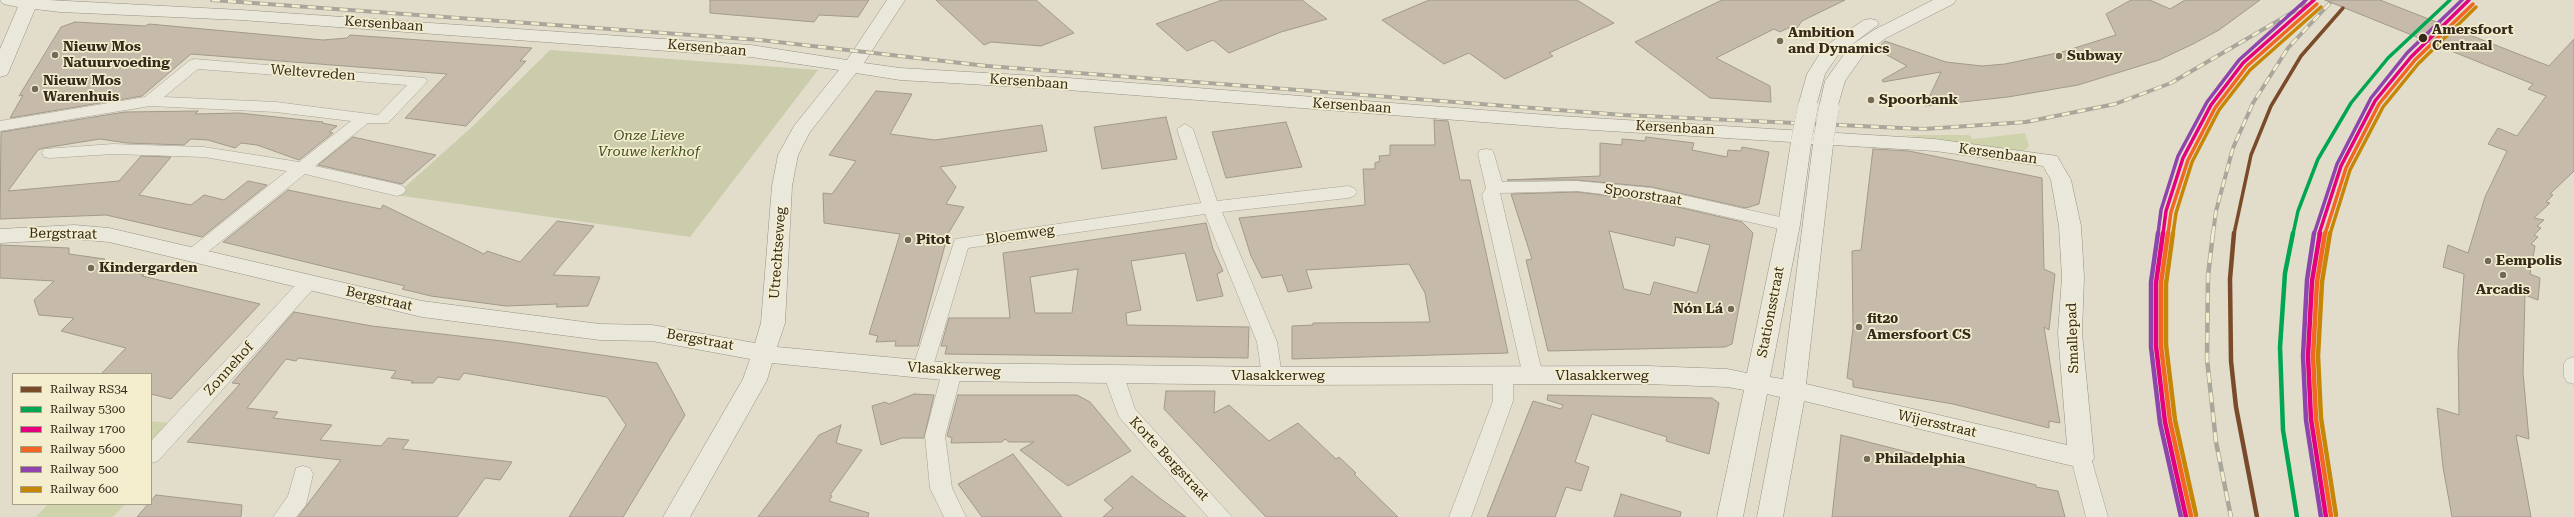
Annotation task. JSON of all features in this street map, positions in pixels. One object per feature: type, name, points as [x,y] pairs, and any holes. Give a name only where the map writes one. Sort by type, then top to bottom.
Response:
[{"type":"street","name":"Kersenbaan","points":[[8,0],[529,34],[751,51],[900,74],[1055,83],[1560,122],[1934,145],[2050,161]]},
{"type":"street","name":"Utrechtseweg","points":[[676,517],[755,380],[762,352],[773,323],[782,186],[788,155],[801,130],[852,66],[896,0]]},
{"type":"street","name":"Stationsstraat","points":[[1730,517],[1758,383],[1788,225],[1801,141],[1816,74],[1831,51],[1859,30],[1918,0]]},
{"type":"street","name":"Stationsstraat","points":[[1770,517],[1793,389],[1823,142],[1835,81],[1857,50],[1880,34],[1947,0]]},
{"type":"street","points":[[2,61],[30,1]]},
{"type":"street","points":[[18,26],[57,3]]},
{"type":"street","points":[[0,11],[18,26]]},
{"type":"street","name":"Weltevreden","points":[[0,126],[150,101],[276,107],[382,120],[419,81],[194,64],[150,101]]},
{"type":"street","points":[[193,255],[300,168],[365,118]]},
{"type":"street","points":[[1185,129],[1211,207],[1267,342],[1272,376]]},
{"type":"street","points":[[50,153],[113,149],[163,149],[238,157],[300,168],[397,190]]},
{"type":"street","points":[[1486,154],[1496,188],[1491,195],[1533,376]]},
{"type":"street","name":"Smallepad","points":[[2050,161],[2061,180],[2070,226],[2073,277],[2070,332],[2081,458],[2097,517]]},
{"type":"street","name":"Spoorstraat","points":[[1496,188],[1576,186],[1652,194],[1788,225]]},
{"type":"street","name":"Bloemweg","points":[[922,370],[960,243],[1211,207],[1348,192]]},
{"type":"street","name":"Bergstraat","points":[[0,236],[26,233],[74,232],[109,235],[422,309],[472,317],[600,332],[652,333],[762,352]]},
{"type":"street","name":"Zonnehof","points":[[152,454],[308,283]]},
{"type":"street","name":"Vlasakkerweg","points":[[762,352],[793,358],[952,372],[1114,376],[1706,376],[1793,389]]},
{"type":"street","points":[[2574,364],[2574,377]]},
{"type":"street","points":[[952,372],[935,436],[941,488],[955,517]]},
{"type":"street","name":"Korte Bergstraat","points":[[1114,376],[1126,412],[1221,517]]},
{"type":"street","points":[[1460,517],[1504,401],[1503,377]]},
{"type":"street","name":"Wijersstraat","points":[[1793,389],[2081,458]]},
{"type":"street","points":[[284,517],[298,499],[303,474]]},
{"type":"green space","name":"Onze Lieve Vrouwe kerkhof","points":[[550,50],[818,70],[690,237],[396,195],[474,125]]},
{"type":"green space","points":[[2025,133],[2029,146],[2024,151],[1902,135],[1969,135],[1973,139]]},
{"type":"green space","points":[[152,421],[170,423],[152,443]]},
{"type":"green space","points":[[47,505],[124,505],[113,517],[36,517]]},
{"type":"building","points":[[710,0],[869,0],[858,17],[819,15],[814,22],[710,13]]},
{"type":"building","points":[[936,0],[1036,0],[1074,33],[1041,46],[991,42],[984,45]]},
{"type":"building","points":[[1222,0],[1302,0],[1327,19],[1281,32],[1229,53],[1213,40],[1187,51],[1156,24]]},
{"type":"building","points":[[1429,0],[1577,0],[1614,23],[1549,53],[1553,56],[1505,79],[1469,53],[1444,64],[1382,20]]},
{"type":"building","points":[[1722,0],[1845,0],[1802,21],[1797,28],[1788,28],[1780,32],[1774,29],[1716,58],[1770,86],[1771,102],[1710,98],[1635,42]]},
{"type":"building","points":[[2131,0],[2150,0],[2170,9],[2185,0],[2260,0],[2219,30],[2159,60],[2078,85],[2008,97],[1925,106],[1941,72],[1883,82],[1882,80],[1907,66],[1876,49],[1885,41],[1946,62],[1982,66],[2005,64],[2062,52],[2116,35],[2106,14]]},
{"type":"building","name":"Eempolis","points":[[2325,0],[2380,0],[2549,66],[2574,39],[2574,171],[2550,194],[2553,195],[2546,202],[2550,203],[2534,218],[2544,220],[2537,226],[2541,228],[2534,235],[2538,237],[2531,244],[2535,246],[2530,274],[2540,278],[2538,300],[2525,295],[2523,373],[2529,439],[2516,435],[2531,517],[2452,517],[2443,467],[2437,408],[2459,415],[2458,350],[2464,274],[2443,267],[2448,245],[2468,253],[2485,197],[2507,151],[2488,144],[2498,128],[2517,136],[2546,96],[2528,89],[2533,84]]},
{"type":"building","points":[[75,22],[145,26],[149,24],[323,40],[347,38],[350,35],[532,48],[520,61],[526,61],[466,126],[405,118],[447,74],[191,54],[142,96],[10,118],[23,95],[19,96],[61,27]]},
{"type":"building","points":[[876,91],[912,94],[890,134],[935,140],[1042,125],[1047,151],[940,167],[956,187],[946,204],[964,207],[948,234],[918,346],[895,346],[896,341],[876,342],[878,336],[869,334],[900,234],[824,223],[823,193],[832,194],[856,161],[829,155]]},
{"type":"building","points":[[198,111],[195,114],[239,113],[323,122],[322,123],[337,126],[329,132],[333,133],[299,160],[257,145],[241,143],[235,148],[208,140],[191,139],[184,145],[127,143],[100,139],[44,148],[38,150],[8,191],[119,181],[141,156],[171,157],[139,195],[191,205],[204,195],[224,200],[248,181],[267,185],[202,237],[106,215],[0,219],[1,132],[125,112]]},
{"type":"building","points":[[1166,117],[1177,159],[1102,169],[1094,127]]},
{"type":"building","points":[[1434,120],[1448,121],[1460,180],[1470,180],[1508,353],[1292,359],[1292,326],[1313,325],[1313,323],[1430,322],[1425,293],[1409,264],[1306,270],[1312,288],[1288,292],[1282,275],[1262,278],[1251,256],[1239,218],[1365,205],[1363,169],[1375,169],[1375,163],[1380,161],[1379,156],[1390,155],[1390,145],[1435,145]]},
{"type":"building","points":[[1286,122],[1302,167],[1226,178],[1212,132]]},
{"type":"building","points":[[353,137],[436,155],[402,184],[318,165]]},
{"type":"building","points":[[1646,137],[1694,143],[1692,150],[1727,157],[1728,150],[1741,151],[1742,147],[1769,152],[1759,204],[1746,208],[1652,187],[1577,180],[1507,180],[1600,176],[1600,143],[1622,145],[1622,139],[1645,141]]},
{"type":"building","points":[[1873,149],[1909,151],[2042,178],[2044,269],[2055,274],[2049,330],[2044,327],[2060,423],[2049,421],[2049,428],[1953,404],[1853,387],[1853,380],[1847,378],[1853,328],[1852,251],[1861,250]]},
{"type":"building","points":[[288,190],[381,209],[383,205],[484,254],[487,251],[520,262],[557,221],[594,226],[553,275],[600,277],[588,306],[556,307],[558,304],[506,306],[431,296],[402,289],[405,286],[223,242]]},
{"type":"building","points":[[1577,192],[1652,201],[1742,222],[1753,233],[1732,344],[1725,347],[1548,351],[1526,260],[1532,259],[1511,194]],"holes":[[[1609,231],[1674,246],[1676,237],[1710,245],[1697,293],[1654,282],[1650,295],[1624,289]]]},
{"type":"building","points":[[1206,223],[1213,249],[1223,271],[1217,274],[1223,296],[1197,301],[1185,253],[1131,261],[1141,310],[1126,313],[1127,325],[1249,327],[1248,358],[945,354],[947,346],[941,346],[949,318],[1010,318],[1003,253]],"holes":[[[1078,269],[1072,313],[1035,313],[1030,277]]]},
{"type":"building","points":[[0,245],[69,248],[69,254],[105,259],[102,262],[116,263],[112,267],[144,275],[142,276],[260,304],[171,399],[152,394],[152,373],[102,373],[126,348],[61,331],[74,318],[39,315],[34,300],[54,281],[0,278]]},
{"type":"building","points":[[294,312],[372,326],[511,342],[657,363],[685,415],[623,517],[569,517],[626,425],[607,397],[464,373],[459,380],[438,377],[433,383],[411,383],[413,381],[391,378],[396,371],[298,358],[296,361],[286,359],[247,408],[278,412],[273,418],[332,425],[320,440],[381,446],[388,438],[409,440],[402,449],[512,462],[500,480],[485,478],[457,517],[298,517],[341,460],[187,442],[240,384],[232,383]]},
{"type":"building","points":[[1166,391],[1215,391],[1214,413],[1229,405],[1269,441],[1298,423],[1336,459],[1339,457],[1356,473],[1354,474],[1398,517],[1266,517],[1164,409]]},
{"type":"building","points":[[914,394],[934,395],[924,438],[902,438],[881,445],[872,406],[885,402],[889,404]]},
{"type":"building","points":[[958,395],[1077,395],[1090,402],[1131,451],[1068,486],[1020,450],[1034,442],[1009,442],[1005,439],[1002,442],[951,443],[952,438],[947,436]]},
{"type":"building","points":[[1548,395],[1712,398],[1719,403],[1709,454],[1666,441],[1667,437],[1592,414],[1575,462],[1589,467],[1581,491],[1566,487],[1555,517],[1487,517],[1533,401],[1561,409],[1563,405],[1547,400]]},
{"type":"building","points":[[841,425],[836,443],[862,450],[830,495],[832,496],[829,501],[869,513],[868,517],[758,517],[819,435]]},
{"type":"building","points":[[1841,435],[2036,485],[2036,487],[2058,491],[2065,517],[1832,517]]},
{"type":"building","points":[[1013,454],[1062,517],[982,517],[958,484]]},
{"type":"building","points":[[1132,476],[1186,517],[1103,517],[1113,508],[1104,500]]},
{"type":"building","points":[[1621,494],[1681,512],[1680,517],[1614,517]]},
{"type":"building","points":[[156,495],[242,505],[241,517],[137,517],[147,505],[152,505],[152,500]]},
{"type":"railway","points":[[212,0],[760,40],[987,66],[1623,115],[1924,129],[2026,122],[2115,104],[2171,83],[2305,5]]},
{"type":"railway","points":[[2213,234],[2216,211],[2233,148],[2253,103],[2288,48],[2330,3]]},
{"type":"railway","points":[[2213,233],[2208,276],[2207,359],[2216,442],[2231,517]]},
{"type":"rail line","name":"500","points":[[2181,517],[2160,423],[2151,347],[2151,282],[2161,210],[2178,156],[2207,102],[2239,60],[2306,0]]},
{"type":"rail line","name":"1700","points":[[2186,517],[2165,422],[2156,346],[2156,283],[2166,211],[2183,158],[2211,105],[2243,63],[2314,0]]},
{"type":"rail line","name":"5300","points":[[2297,517],[2283,430],[2280,347],[2285,273],[2298,211],[2318,159],[2351,103],[2388,58],[2450,0]]},
{"type":"rail line","name":"500","points":[[2321,517],[2306,420],[2303,356],[2307,280],[2314,234],[2322,204],[2337,164],[2371,98],[2407,53],[2462,0]]},
{"type":"rail line","name":"1700","points":[[2326,517],[2311,419],[2308,356],[2312,281],[2319,235],[2327,205],[2341,166],[2375,101],[2411,57],[2469,0]]},
{"type":"rail line","name":"5600","points":[[2191,516],[2170,421],[2161,346],[2161,283],[2171,212],[2188,160],[2215,108],[2247,66],[2317,4]]},
{"type":"rail line","name":"5600","points":[[2331,516],[2316,419],[2313,356],[2317,282],[2324,236],[2332,206],[2346,168],[2379,104],[2415,60],[2473,4]]},
{"type":"rail line","name":"600","points":[[2196,515],[2175,420],[2166,345],[2166,284],[2176,213],[2192,162],[2219,110],[2250,70],[2321,7]]},
{"type":"rail line","name":"600","points":[[2336,515],[2321,418],[2318,356],[2322,282],[2329,237],[2350,170],[2383,107],[2418,64],[2476,7]]},
{"type":"rail line","name":"RS34","points":[[2257,517],[2236,407],[2231,361],[2230,279],[2235,225],[2251,155],[2271,106],[2301,56],[2343,8]]},
{"type":"place","name":"Amersfoort Centraal","points":[[2423,38]]},
{"type":"place","name":"Ambition and Dynamics","points":[[1780,41]]},
{"type":"place","name":"Nieuw Mos Natuurvoeding","points":[[55,55]]},
{"type":"place","name":"Subway","points":[[2059,56]]},
{"type":"place","name":"Nieuw Mos Warenhuis","points":[[35,89]]},
{"type":"place","name":"Spoorbank","points":[[1871,100]]},
{"type":"place","name":"Pitot","points":[[908,240]]},
{"type":"place","name":"Eempolis","points":[[2488,261]]},
{"type":"place","name":"Kindergarden","points":[[91,268]]},
{"type":"place","name":"Arcadis","points":[[2503,275]]},
{"type":"place","name":"Nón Lá","points":[[1731,309]]},
{"type":"place","name":"fit20 Amersfoort CS","points":[[1859,327]]},
{"type":"place","name":"Philadelphia","points":[[1867,459]]}]
